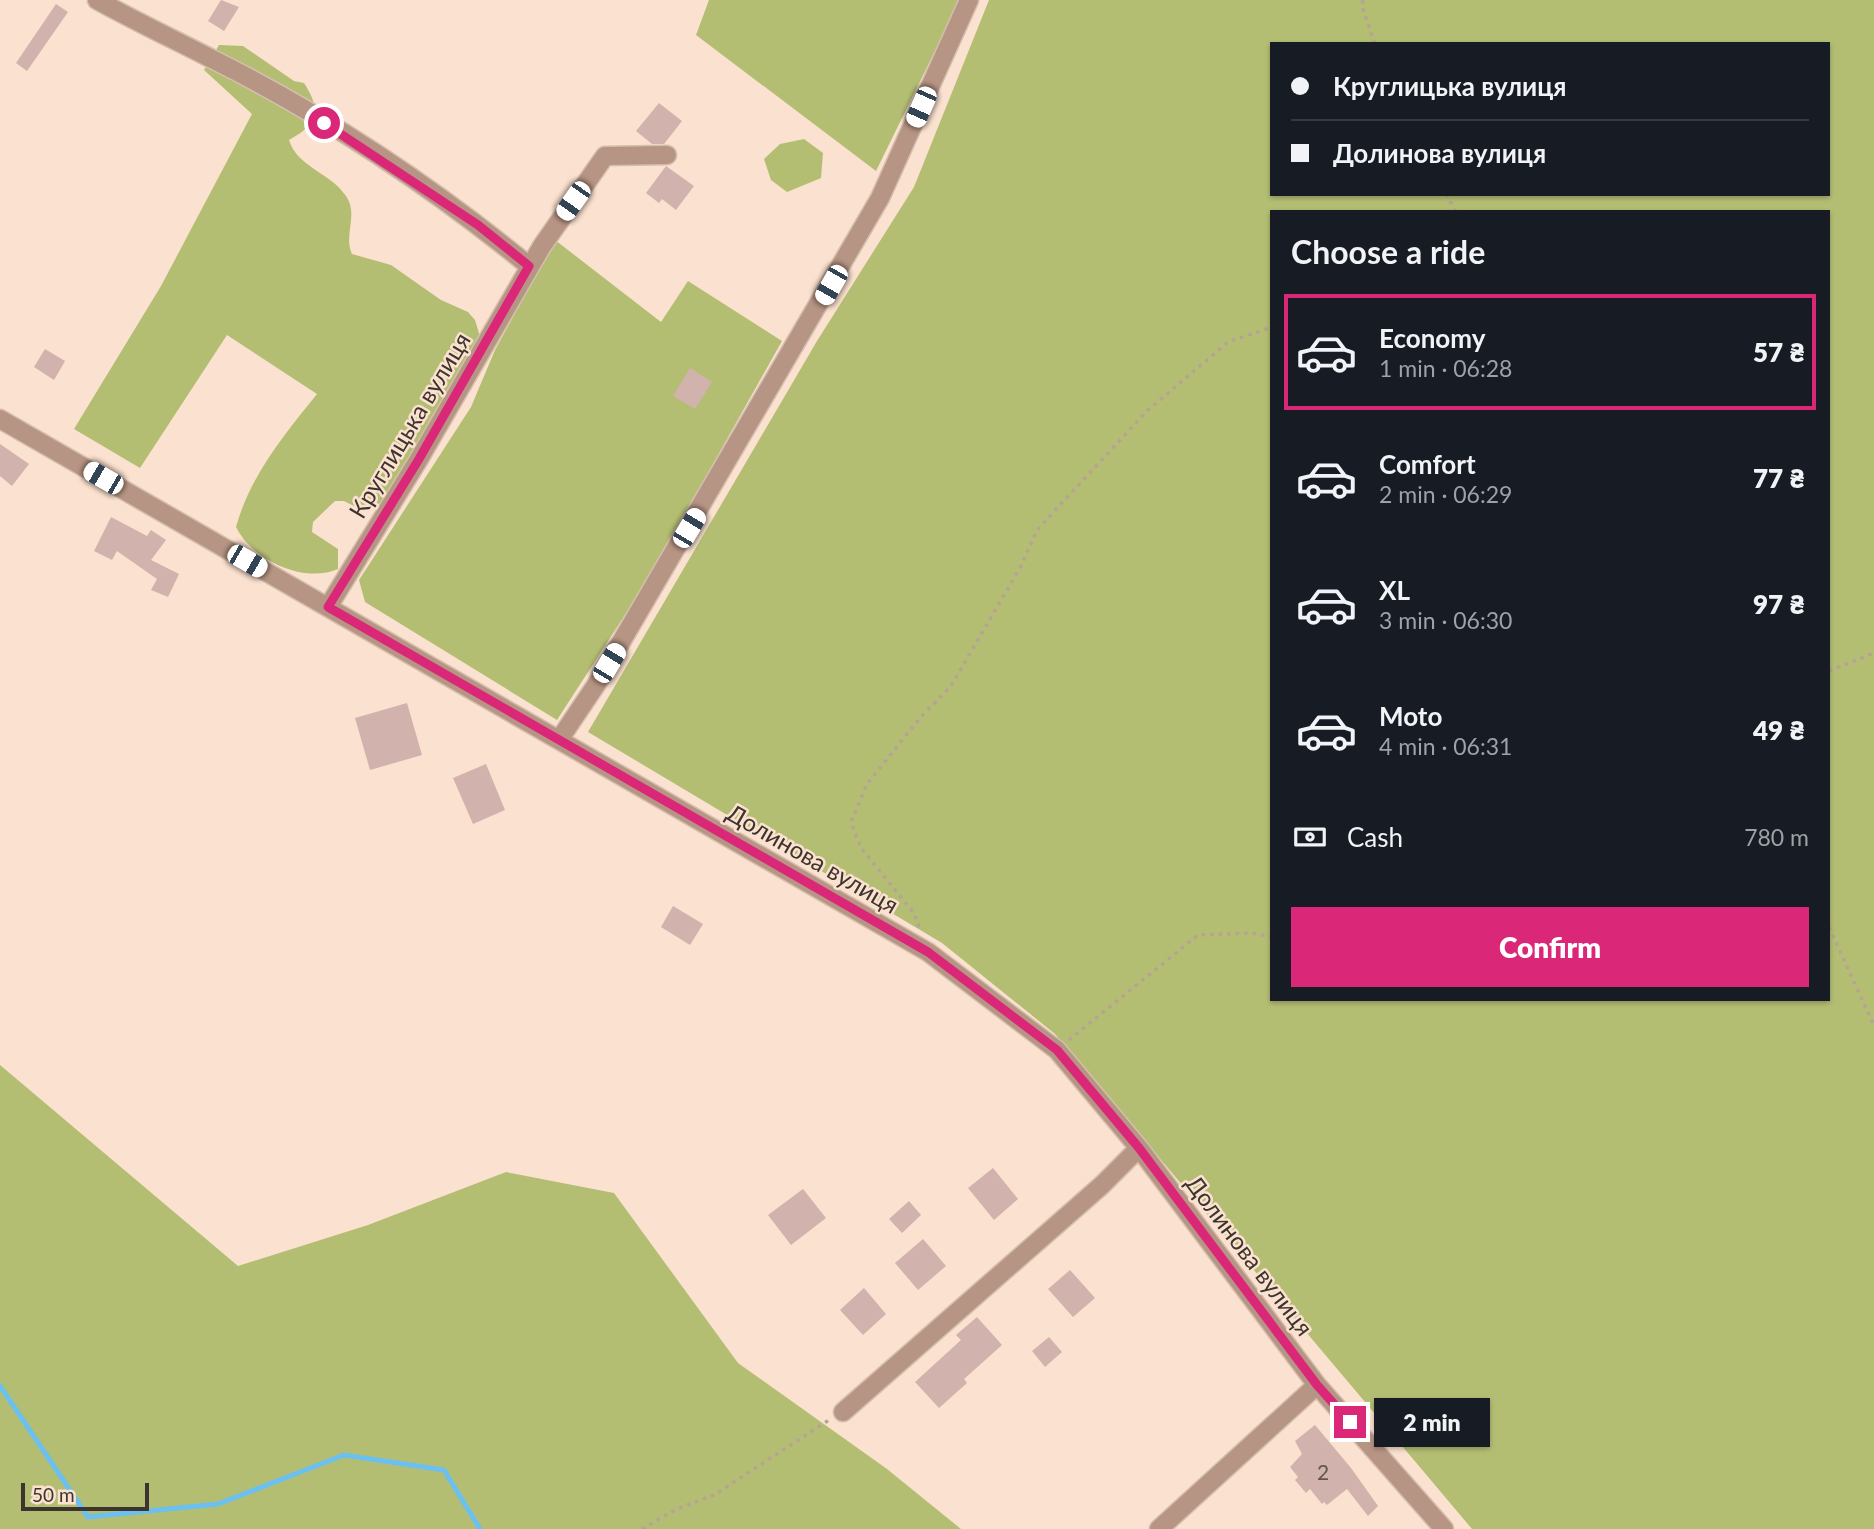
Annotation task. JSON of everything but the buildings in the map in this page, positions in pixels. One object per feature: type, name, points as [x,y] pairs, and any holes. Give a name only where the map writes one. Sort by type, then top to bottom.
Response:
[{"type":"street","points":[[97,0],[164,37],[213,59],[347,136],[478,225],[529,266]]},
{"type":"street","points":[[559,740],[617,650],[880,198],[969,0]]},
{"type":"street","name":"Круглицька вулиця","points":[[328,607],[419,459],[529,266],[605,156],[667,155]]},
{"type":"street","name":"Долинова вулиця","points":[[0,419],[928,952],[1057,1050],[1139,1148],[1317,1385],[1444,1529]]},
{"type":"street","points":[[843,1412],[1102,1185],[1139,1148]]},
{"type":"street","points":[[1159,1529],[1317,1385]]},
{"type":"path","points":[[1363,0],[1362,6],[1374,42]]},
{"type":"path","points":[[928,952],[914,913],[861,848],[851,822],[867,784],[919,719],[951,686],[1021,566],[1037,530],[1073,489],[1147,411],[1228,342],[1270,328]]},
{"type":"path","points":[[1830,671],[1874,653]]},
{"type":"path","points":[[1830,930],[1874,1026]]},
{"type":"path","points":[[1057,1050],[1198,935],[1252,933],[1270,937]]},
{"type":"path","points":[[642,1529],[677,1509],[714,1495],[843,1412]]},
{"type":"green space","points":[[709,0],[960,0],[876,171],[696,35]]},
{"type":"green space","points":[[989,0],[1874,0],[1874,1529],[1472,1529],[1055,1034],[942,943],[588,732],[817,341],[914,187]]},
{"type":"green space","points":[[219,45],[243,46],[294,81],[304,83],[313,102],[314,117],[305,129],[289,140],[299,157],[340,188],[350,203],[349,240],[352,254],[391,265],[441,300],[468,312],[475,320],[481,340],[460,387],[432,416],[410,461],[381,502],[372,509],[362,510],[344,501],[335,501],[313,522],[312,532],[338,549],[338,569],[325,573],[295,571],[266,559],[254,550],[236,527],[259,473],[317,394],[227,335],[140,468],[74,429],[161,286],[252,114],[204,70]]},
{"type":"green space","points":[[804,139],[823,153],[821,178],[787,192],[771,180],[764,159],[780,144]]},
{"type":"green space","points":[[555,240],[661,322],[688,281],[782,341],[652,573],[557,720],[365,602],[359,580],[471,407],[495,350]]},
{"type":"green space","points":[[0,1065],[238,1266],[368,1225],[506,1172],[614,1193],[738,1363],[887,1469],[961,1529],[0,1529]]},
{"type":"waterway","points":[[0,1386],[88,1517],[218,1504],[344,1455],[444,1470],[480,1529]]},
{"type":"route","points":[[324,123],[478,225],[529,266],[419,459],[328,607],[928,952],[1057,1050],[1139,1148],[1317,1385],[1350,1422]]}]
